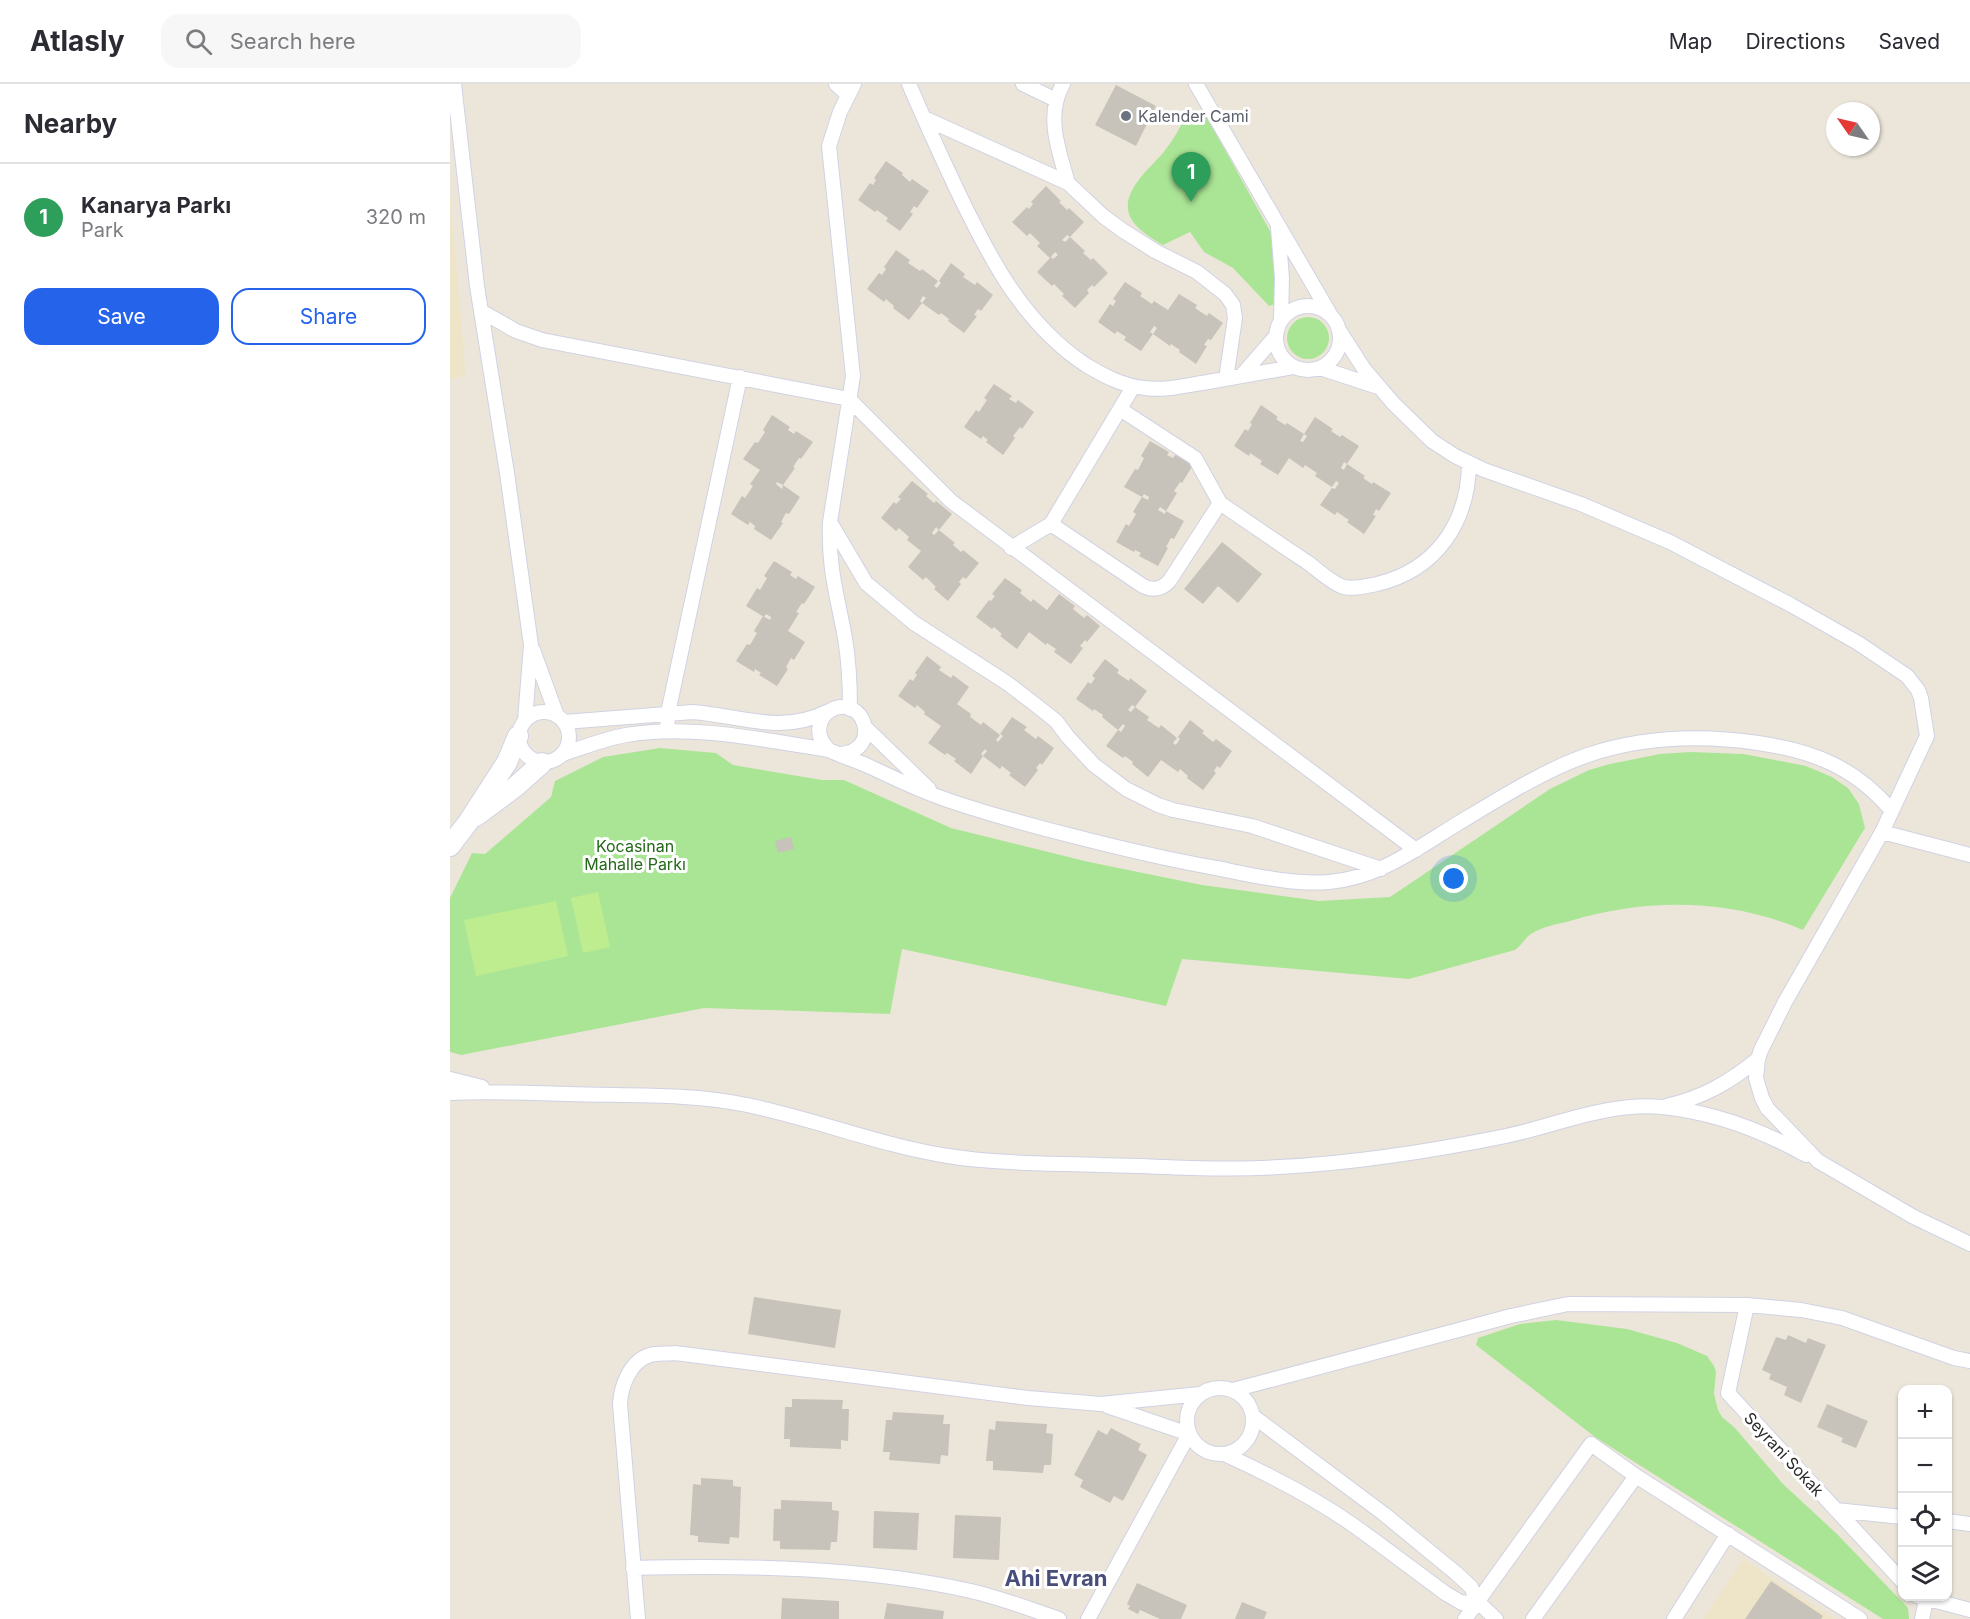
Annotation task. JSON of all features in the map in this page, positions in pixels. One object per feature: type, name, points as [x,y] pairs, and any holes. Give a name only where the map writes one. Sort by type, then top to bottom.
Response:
[{"type":"street","points":[[454,84],[482,310],[531,645],[561,719],[568,729],[569,738],[563,754]]},
{"type":"street","points":[[836,84],[851,90],[840,112],[829,146],[853,376],[830,522],[829,543],[831,576],[848,662],[850,709]]},
{"type":"street","points":[[909,84],[994,265],[1018,299],[1047,333],[1077,359],[1106,376],[1134,387],[1165,388],[1293,367],[1311,370],[1320,368],[1334,357],[1340,339],[1339,330]]},
{"type":"street","points":[[1023,84],[1056,100]]},
{"type":"street","points":[[1063,84],[1056,100],[1054,128],[1068,183]]},
{"type":"street","points":[[1196,84],[1364,369],[1408,419],[1432,441],[1469,464],[1581,504],[1670,542],[1791,604],[1849,637],[1913,683],[1921,698],[1927,736],[1882,832],[1785,1002],[1758,1059],[1756,1078],[1767,1108],[1818,1161]]},
{"type":"street","points":[[924,118],[1068,183],[1122,230],[1155,251],[1197,272],[1225,294],[1233,305],[1235,318],[1226,379]]},
{"type":"street","points":[[1241,376],[1275,337],[1281,319],[1282,278],[1278,224]]},
{"type":"street","points":[[1281,319],[1296,308],[1305,305],[1323,309],[1330,314]]},
{"type":"street","points":[[482,310],[516,331],[542,340],[849,399],[951,501],[1416,850]]},
{"type":"street","points":[[1275,337],[1280,354],[1285,362],[1293,367]]},
{"type":"street","points":[[1320,368],[1378,387]]},
{"type":"street","points":[[667,732],[668,713],[740,377]]},
{"type":"street","points":[[1011,548],[1051,524],[1134,387]]},
{"type":"street","points":[[1120,409],[1195,458],[1220,503],[1342,586],[1372,585],[1401,576],[1415,569],[1438,549],[1456,524],[1462,510],[1467,495],[1469,464]]},
{"type":"street","points":[[1051,524],[1143,586],[1157,589],[1170,580],[1220,503]]},
{"type":"street","points":[[830,522],[866,584],[914,623],[1008,683],[1056,722],[1094,765],[1135,795],[1173,810],[1252,826],[1381,869]]},
{"type":"street","points":[[531,645],[522,728],[522,751],[527,757],[542,763],[609,739],[667,732],[719,734],[848,754],[860,747],[866,728]]},
{"type":"street","points":[[450,846],[507,762],[522,728],[532,715],[540,712],[549,712],[561,719],[668,713],[714,714],[774,724],[810,720],[843,707],[861,716],[866,728],[937,796]]},
{"type":"street","points":[[831,711],[825,715],[819,726],[821,740],[835,752],[937,796],[995,816],[1095,842],[1174,860],[1292,880],[1325,882],[1357,878],[1381,869],[1491,803],[1567,763],[1613,748],[1660,740],[1729,740],[1771,745],[1807,753],[1836,765],[1859,779],[1892,811]]},
{"type":"street","points":[[469,821],[515,788],[542,763]]},
{"type":"street","points":[[1882,832],[1970,855]]},
{"type":"street","points":[[1661,1107],[1707,1093],[1758,1059]]},
{"type":"street","points":[[450,1078],[498,1092]]},
{"type":"street","points":[[450,1093],[637,1095],[717,1100],[774,1111],[885,1143],[973,1160],[1208,1170],[1286,1167],[1406,1154],[1509,1135],[1602,1112],[1661,1107],[1692,1112],[1771,1137],[1818,1161],[1912,1216],[1970,1244]]},
{"type":"street","points":[[1233,1390],[1511,1316],[1568,1304],[1748,1305],[1802,1310],[1842,1318],[1954,1358],[1970,1361]]},
{"type":"street","name":"Seyrani Sokak","points":[[1748,1305],[1728,1394],[1898,1577]]},
{"type":"street","points":[[638,1619],[621,1394],[628,1375],[641,1360],[649,1355],[675,1353],[1028,1398],[1101,1404],[1200,1394]]},
{"type":"street","points":[[1221,1387],[1233,1390],[1249,1405],[1253,1416],[1253,1426],[1249,1436],[1243,1445],[1234,1451],[1213,1454],[1203,1450],[1189,1434],[1187,1413],[1192,1402],[1200,1394],[1210,1389],[1221,1387]]},
{"type":"street","points":[[1101,1404],[1189,1434]]},
{"type":"street","points":[[1253,1416],[1384,1514],[1457,1574],[1471,1587],[1477,1601],[1497,1619]]},
{"type":"street","points":[[1088,1619],[1189,1434]]},
{"type":"street","points":[[1465,1619],[1591,1444],[1636,1476],[1860,1619]]},
{"type":"street","points":[[1224,1454],[1265,1473],[1351,1524],[1462,1603],[1477,1601]]},
{"type":"street","points":[[1533,1619],[1636,1476]]},
{"type":"street","points":[[1836,1509],[1898,1517]]},
{"type":"street","points":[[1952,1522],[1970,1524]]},
{"type":"street","points":[[1674,1619],[1728,1534]]},
{"type":"street","points":[[633,1568],[753,1567],[927,1582],[974,1592],[1033,1615],[1059,1619]]},
{"type":"street","points":[[1922,1601],[1922,1619]]},
{"type":"street","points":[[1934,1601],[1970,1610]]},
{"type":"shaded area","points":[[450,194],[466,376],[450,379]]},
{"type":"shaded area","points":[[1743,1559],[1834,1619],[1703,1619]]},
{"type":"green space","points":[[1203,110],[1281,251],[1284,301],[1269,306],[1233,268],[1204,252],[1190,232],[1163,245],[1143,231],[1130,217],[1128,208],[1133,189],[1167,148],[1187,113]]},
{"type":"green space","points":[[1308,317],[1316,318],[1323,323],[1328,330],[1328,346],[1323,353],[1316,358],[1308,359],[1300,358],[1293,353],[1288,346],[1287,338],[1288,330],[1293,323],[1300,318]]},
{"type":"green space","name":"Kocasinan Mahalle Parkı","points":[[660,748],[716,753],[733,765],[822,780],[844,780],[951,828],[1089,862],[1202,885],[1319,901],[1390,897],[1550,789],[1589,770],[1660,754],[1690,752],[1744,754],[1806,766],[1832,777],[1848,788],[1859,804],[1865,828],[1803,930],[1775,919],[1717,907],[1658,905],[1599,913],[1550,926],[1531,934],[1515,950],[1409,979],[1182,959],[1166,1006],[902,949],[890,1014],[704,1008],[461,1055],[450,1052],[450,898],[472,853],[485,854],[551,797],[555,781],[603,757]]},
{"type":"green space","points":[[598,892],[610,947],[583,953],[571,898]]},
{"type":"green space","points":[[556,901],[568,956],[476,976],[464,920]]},
{"type":"green space","points":[[1556,1320],[1627,1329],[1677,1343],[1707,1356],[1716,1372],[1714,1394],[1722,1417],[1735,1428],[1783,1484],[1837,1534],[1898,1598],[1898,1601],[1901,1601],[1908,1608],[1909,1619],[1883,1619],[1595,1437],[1476,1345],[1478,1338],[1520,1324]]},
{"type":"building","name":"Kalender Cami","points":[[1116,85],[1156,106],[1136,146],[1095,125]]},
{"type":"building","points":[[886,161],[903,173],[902,175],[910,182],[912,179],[929,191],[917,208],[914,206],[910,212],[913,214],[900,231],[886,221],[888,218],[858,200],[870,183],[873,185],[876,180],[874,178]]},
{"type":"building","points":[[1046,186],[1067,210],[1069,208],[1084,222],[1070,237],[1085,251],[1083,253],[1091,260],[1093,258],[1108,273],[1094,287],[1092,285],[1087,290],[1089,293],[1075,308],[1062,296],[1064,294],[1054,284],[1052,286],[1037,272],[1051,257],[1053,259],[1058,255],[1055,252],[1050,258],[1037,246],[1040,243],[1030,233],[1027,236],[1012,222],[1027,207],[1029,209],[1033,204],[1031,202]],"holes":[[[1067,235],[1070,237],[1065,242],[1062,240]]]},
{"type":"building","points":[[896,250],[910,260],[908,263],[920,271],[922,269],[938,281],[934,286],[937,288],[951,263],[965,274],[963,277],[975,285],[977,282],[993,295],[981,311],[978,309],[974,315],[977,316],[964,333],[941,313],[939,315],[922,303],[909,320],[893,308],[894,306],[886,299],[884,302],[867,289],[879,273],[882,275],[886,269],[884,267]]},
{"type":"building","points":[[1125,282],[1142,293],[1140,296],[1152,304],[1154,301],[1168,310],[1179,294],[1197,305],[1195,308],[1207,316],[1209,313],[1223,323],[1211,340],[1208,339],[1204,345],[1207,346],[1196,364],[1179,352],[1180,350],[1153,334],[1141,351],[1124,340],[1126,337],[1117,331],[1115,334],[1098,322],[1110,304],[1113,306],[1116,301],[1113,299]],"holes":[[[1154,326],[1157,328],[1153,334],[1150,332]]]},
{"type":"building","points":[[994,384],[1012,396],[1009,399],[1016,403],[1018,400],[1034,412],[1022,429],[1020,427],[1013,436],[1015,438],[1003,455],[986,442],[988,440],[983,436],[981,439],[964,427],[976,410],[979,412],[987,400],[984,398]]},
{"type":"building","points":[[1261,405],[1278,417],[1276,419],[1304,434],[1315,417],[1333,429],[1331,431],[1340,437],[1342,435],[1359,446],[1347,464],[1365,476],[1363,478],[1372,484],[1373,482],[1391,493],[1379,511],[1376,509],[1373,515],[1376,516],[1364,534],[1337,512],[1335,515],[1320,505],[1332,488],[1335,489],[1339,483],[1336,481],[1332,487],[1315,476],[1317,473],[1305,465],[1303,468],[1289,458],[1278,475],[1260,464],[1262,461],[1250,453],[1249,456],[1234,446],[1245,429],[1248,431]],"holes":[[[1304,434],[1307,436],[1303,442],[1300,441]],[[1344,462],[1347,464],[1344,470],[1341,468]]]},
{"type":"building","points":[[772,415],[790,427],[788,430],[794,434],[796,431],[813,442],[801,459],[799,458],[783,485],[800,497],[789,514],[786,513],[781,522],[783,523],[771,540],[754,529],[755,526],[750,522],[748,525],[731,514],[742,496],[745,498],[753,486],[750,484],[760,470],[743,459],[755,442],[758,443]]},
{"type":"building","points":[[1150,441],[1169,452],[1167,455],[1173,458],[1175,455],[1193,465],[1174,491],[1177,493],[1166,511],[1184,521],[1174,539],[1171,538],[1158,566],[1139,556],[1141,553],[1135,550],[1134,552],[1116,542],[1126,524],[1129,526],[1136,514],[1133,512],[1142,497],[1124,487],[1135,469],[1138,470],[1144,458],[1141,456]],"holes":[[[1160,507],[1166,511],[1165,514],[1158,510]]]},
{"type":"building","points":[[912,481],[928,494],[926,496],[934,503],[936,501],[952,514],[939,530],[955,543],[953,545],[961,552],[963,550],[979,563],[966,579],[963,577],[959,582],[961,584],[948,601],[934,589],[936,587],[926,577],[923,580],[908,567],[921,551],[907,540],[909,537],[899,528],[896,531],[881,518],[894,502],[896,504],[901,499],[898,497]],"holes":[[[936,527],[939,530],[934,535],[932,533]]]},
{"type":"building","points":[[1222,542],[1262,574],[1238,603],[1218,586],[1203,604],[1184,589]]},
{"type":"building","points":[[774,561],[792,572],[790,575],[796,579],[798,576],[815,587],[796,612],[799,613],[788,631],[805,642],[794,660],[791,658],[786,667],[788,669],[777,686],[759,675],[761,673],[755,669],[754,672],[736,661],[747,644],[750,645],[757,633],[754,631],[763,616],[746,606],[757,588],[760,590],[767,578],[764,576]]},
{"type":"building","points":[[1005,578],[1022,590],[1020,593],[1031,602],[1033,599],[1047,610],[1059,594],[1075,606],[1073,609],[1084,618],[1087,615],[1100,626],[1087,642],[1085,640],[1080,646],[1083,648],[1071,664],[1054,652],[1056,649],[1047,643],[1046,645],[1029,632],[1017,649],[1000,636],[1002,634],[994,627],[992,629],[976,617],[995,596],[992,594]]},
{"type":"building","points":[[927,656],[941,667],[939,670],[951,678],[953,675],[969,687],[957,704],[981,725],[983,722],[1000,735],[996,740],[998,742],[1003,736],[1000,734],[1012,717],[1027,727],[1024,730],[1036,739],[1038,736],[1054,748],[1042,765],[1040,763],[1036,768],[1038,770],[1025,787],[1009,775],[1011,773],[1002,766],[1000,769],[983,756],[971,774],[954,761],[956,759],[947,753],[945,755],[928,743],[941,726],[924,714],[925,712],[917,705],[915,708],[898,696],[910,679],[913,681],[917,675],[915,673]]},
{"type":"building","points":[[1105,659],[1119,670],[1117,673],[1129,681],[1130,678],[1147,691],[1135,707],[1149,717],[1147,720],[1159,728],[1161,725],[1177,738],[1173,743],[1176,745],[1180,739],[1178,737],[1190,720],[1213,742],[1216,739],[1232,751],[1220,768],[1217,766],[1214,771],[1216,773],[1203,790],[1187,778],[1188,776],[1180,769],[1178,772],[1161,760],[1148,777],[1125,756],[1123,758],[1106,746],[1118,730],[1102,717],[1103,715],[1076,699],[1088,682],[1091,684],[1095,678],[1092,676]],"holes":[[[1132,705],[1135,707],[1131,712],[1128,710]],[[1123,724],[1125,726],[1121,732],[1118,730]]]},
{"type":"building","points":[[791,837],[794,849],[778,853],[775,841]]},
{"type":"building","points":[[754,1297],[841,1310],[835,1348],[748,1334]]},
{"type":"building","points":[[1788,1335],[1806,1343],[1808,1338],[1826,1345],[1801,1403],[1784,1395],[1787,1387],[1769,1379],[1771,1374],[1762,1370],[1776,1337],[1786,1340]]},
{"type":"building","points":[[792,1399],[843,1400],[842,1409],[849,1409],[848,1441],[841,1440],[841,1449],[790,1447],[790,1439],[784,1439],[785,1407],[792,1407]]},
{"type":"building","points":[[1827,1404],[1868,1421],[1856,1448],[1841,1442],[1843,1438],[1817,1427]]},
{"type":"building","points":[[893,1412],[944,1415],[943,1424],[950,1424],[948,1456],[941,1455],[940,1464],[889,1460],[890,1452],[883,1452],[886,1420],[892,1420]]},
{"type":"building","points":[[996,1421],[1047,1424],[1046,1433],[1053,1434],[1051,1465],[1044,1465],[1043,1473],[993,1470],[993,1461],[986,1461],[989,1429],[995,1430]]},
{"type":"building","points":[[1111,1428],[1141,1444],[1138,1450],[1147,1455],[1123,1501],[1114,1496],[1110,1503],[1080,1487],[1083,1480],[1074,1475],[1098,1430],[1107,1435]]},
{"type":"building","points":[[701,1478],[733,1480],[733,1486],[741,1487],[739,1538],[730,1537],[729,1544],[698,1542],[698,1536],[690,1535],[693,1484],[701,1485]]},
{"type":"building","points":[[781,1500],[832,1502],[832,1510],[839,1511],[837,1542],[831,1542],[830,1550],[780,1549],[780,1541],[773,1541],[774,1509],[781,1509]]},
{"type":"building","points":[[874,1511],[919,1513],[917,1550],[873,1548]]},
{"type":"building","points":[[955,1515],[1001,1517],[999,1560],[953,1558]]},
{"type":"building","points":[[1771,1581],[1823,1616],[1821,1619],[1745,1619]]},
{"type":"building","points":[[1137,1583],[1187,1605],[1181,1619],[1160,1619],[1140,1610],[1138,1614],[1128,1609],[1130,1606],[1127,1604]]},
{"type":"building","points":[[782,1598],[839,1601],[839,1619],[781,1619]]},
{"type":"building","points":[[1242,1602],[1267,1612],[1264,1619],[1235,1619]]},
{"type":"building","points":[[887,1603],[944,1611],[943,1619],[884,1619]]},
{"type":"place","name":"Kalender Cami","points":[[1126,116]]},
{"type":"place","name":"Kanarya Parkı","points":[[1191,202]]},
{"type":"district","name":"Ahi Evran","points":[[1056,1578]]}]
